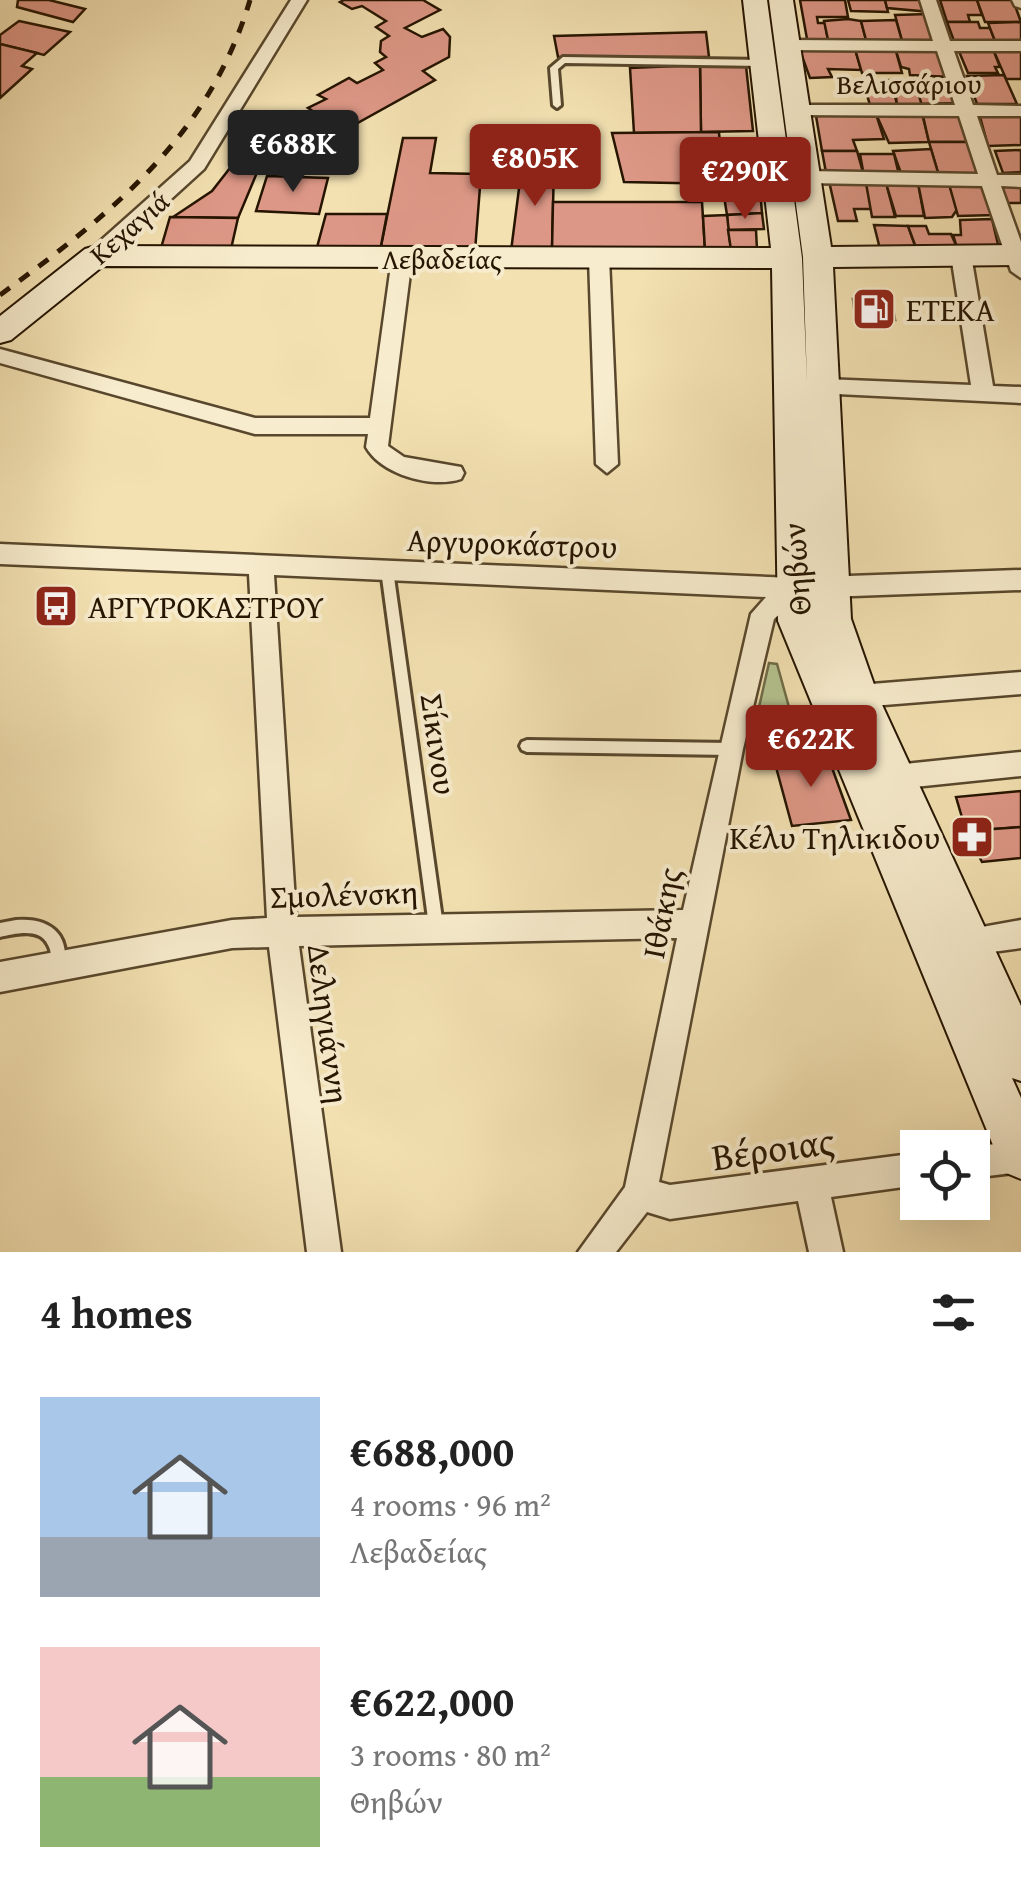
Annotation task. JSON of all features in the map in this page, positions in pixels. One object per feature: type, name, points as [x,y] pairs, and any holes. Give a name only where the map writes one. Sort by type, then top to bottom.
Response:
[{"type":"main road","name":"Θηβών","points":[[755,0],[796,110],[806,177],[803,258],[811,587],[832,619],[858,696],[1021,1058]]},
{"type":"main road","name":"Θηβών","points":[[782,0],[775,54],[824,387],[811,587],[803,638],[1021,1155]]},
{"type":"main road","name":"Λεβαδείας","points":[[96,256],[961,256],[1019,260]]},
{"type":"main road","name":"Κεχαγιά","points":[[0,332],[96,256]]},
{"type":"street","name":"Κεχαγιά","points":[[96,256],[197,164],[299,0]]},
{"type":"street","points":[[928,0],[1019,260]]},
{"type":"street","points":[[775,54],[1021,46]]},
{"type":"street","name":"Βελισσάριου","points":[[796,110],[1021,111]]},
{"type":"street","points":[[806,177],[1021,181]]},
{"type":"street","points":[[961,256],[983,394]]},
{"type":"street","points":[[402,258],[376,447],[385,460],[452,473]]},
{"type":"street","points":[[600,258],[608,464]]},
{"type":"street","points":[[0,356],[255,426],[380,426]]},
{"type":"street","points":[[824,387],[1021,395]]},
{"type":"street","name":"Αργυροκάστρου","points":[[0,554],[811,587],[1021,580]]},
{"type":"street","name":"Δεληγιάννη","points":[[261,565],[282,931],[324,1252]]},
{"type":"street","name":"Ιθάκης","points":[[595,1252],[640,1194],[730,750],[762,614],[811,587]]},
{"type":"street","points":[[858,696],[1021,683]]},
{"type":"street","points":[[895,777],[1021,764]]},
{"type":"street","name":"Σμολένσκη","points":[[0,977],[232,934],[436,926],[695,924]]},
{"type":"street","points":[[970,941],[1021,934]]},
{"type":"street","points":[[990,1159],[1021,1155]]},
{"type":"street","name":"Βέροιας","points":[[640,1194],[670,1202],[900,1171]]},
{"type":"street","points":[[811,1182],[826,1252]]},
{"type":"lane","points":[[557,105],[554,68],[563,60],[775,54]]},
{"type":"lane","name":"Σίκινου","points":[[387,570],[436,926]]},
{"type":"lane","points":[[527,746],[730,750]]},
{"type":"lane","points":[[0,930],[28,925],[53,936],[58,965]]},
{"type":"green space","points":[[769,663],[777,664],[797,736],[752,738]]},
{"type":"building","points":[[18,0],[49,0],[85,9],[73,22],[17,7]]},
{"type":"building","points":[[423,0],[440,10],[405,28],[422,37],[443,29],[450,37],[449,57],[423,71],[435,80],[354,125],[333,124],[308,108],[326,99],[318,95],[349,78],[357,83],[383,70],[375,63],[386,57],[380,52],[381,41],[389,36],[376,27],[386,21],[362,6],[352,9],[340,2]]},
{"type":"building","points":[[800,0],[845,0],[848,17],[817,17],[818,23],[825,23],[828,40],[807,39]]},
{"type":"building","points":[[848,0],[885,0],[888,12],[851,11]]},
{"type":"building","points":[[885,0],[927,0],[931,12],[887,8]]},
{"type":"building","points":[[940,0],[977,0],[982,15],[968,15],[970,22],[947,22]]},
{"type":"building","points":[[977,0],[1013,0],[1021,22],[985,22]]},
{"type":"building","points":[[929,14],[937,42],[902,41],[895,15]]},
{"type":"building","points":[[896,20],[902,41],[866,40],[861,21]]},
{"type":"building","points":[[19,21],[70,32],[44,55],[0,44],[0,35]]},
{"type":"building","points":[[824,21],[861,21],[866,40],[828,40]]},
{"type":"building","points":[[947,22],[978,22],[980,28],[990,28],[995,41],[954,41]]},
{"type":"building","points":[[1021,22],[1021,41],[995,41],[988,23]]},
{"type":"building","points":[[706,32],[709,57],[558,57],[554,36]]},
{"type":"building","points":[[0,44],[37,53],[22,66],[32,69],[0,98]]},
{"type":"building","points":[[799,48],[855,49],[861,70],[828,69],[832,77],[810,78]]},
{"type":"building","points":[[895,48],[945,49],[950,77],[910,75],[909,69],[901,67]]},
{"type":"building","points":[[895,48],[902,73],[862,73],[855,49]]},
{"type":"building","points":[[958,49],[993,49],[1000,67],[995,67],[998,73],[968,73]]},
{"type":"building","points":[[993,49],[1021,49],[1021,79],[1006,79]]},
{"type":"building","points":[[700,65],[746,66],[753,131],[701,132]]},
{"type":"building","points":[[700,65],[701,132],[634,133],[630,68]]},
{"type":"building","points":[[1004,75],[1017,104],[977,104],[967,76]]},
{"type":"building","points":[[935,77],[950,77],[958,103],[921,104],[917,90],[928,90],[925,83],[935,83]]},
{"type":"building","points":[[890,80],[898,107],[871,108],[865,89],[868,82]]},
{"type":"building","points":[[894,82],[915,82],[922,106],[897,105]]},
{"type":"building","points":[[922,113],[929,142],[889,143],[876,114]]},
{"type":"building","points":[[979,113],[1021,113],[1021,145],[988,146]]},
{"type":"building","points":[[876,114],[884,139],[853,140],[857,151],[822,151],[816,116]]},
{"type":"building","points":[[923,116],[961,116],[975,142],[929,142]]},
{"type":"building","points":[[719,132],[723,184],[624,182],[612,133]]},
{"type":"building","points":[[527,136],[519,184],[480,183],[485,137]]},
{"type":"building","points":[[403,138],[436,138],[430,173],[481,174],[475,251],[380,251]]},
{"type":"building","points":[[929,142],[971,142],[983,177],[939,176]]},
{"type":"building","points":[[931,149],[939,176],[902,176],[893,151]]},
{"type":"building","points":[[244,150],[266,151],[238,218],[173,217],[212,191]]},
{"type":"building","points":[[1021,150],[1021,172],[1003,173],[995,151]]},
{"type":"building","points":[[822,151],[857,151],[864,176],[827,178]]},
{"type":"building","points":[[860,154],[894,154],[899,175],[864,176]]},
{"type":"building","points":[[554,164],[552,250],[511,251],[522,165]]},
{"type":"building","points":[[757,166],[760,190],[723,190],[723,167]]},
{"type":"building","points":[[267,176],[328,178],[319,214],[256,211]]},
{"type":"building","points":[[829,181],[866,183],[872,209],[854,209],[857,221],[838,221]]},
{"type":"building","points":[[866,183],[886,183],[895,217],[872,217]]},
{"type":"building","points":[[886,183],[918,183],[924,216],[896,216]]},
{"type":"building","points":[[918,183],[949,184],[958,208],[952,217],[925,218]]},
{"type":"building","points":[[1021,183],[1021,203],[1008,203],[998,184]]},
{"type":"building","points":[[949,184],[986,185],[995,215],[958,216]]},
{"type":"building","points":[[723,190],[760,190],[762,213],[727,215]]},
{"type":"building","points":[[553,202],[702,202],[705,250],[552,250]]},
{"type":"building","points":[[762,213],[764,229],[728,230],[727,215]]},
{"type":"building","points":[[326,214],[387,214],[380,251],[316,251]]},
{"type":"building","points":[[727,215],[731,250],[705,250],[703,216]]},
{"type":"building","points":[[170,217],[238,218],[231,249],[161,248]]},
{"type":"building","points":[[992,219],[1000,253],[959,254],[953,235],[961,235],[960,220]]},
{"type":"building","points":[[874,225],[908,226],[918,254],[881,253]]},
{"type":"building","points":[[908,226],[926,226],[929,234],[951,234],[959,252],[918,253]]},
{"type":"building","points":[[728,230],[756,230],[757,250],[731,250]]},
{"type":"building","name":"ΕΤΕΚΑ","points":[[853,299],[892,301],[895,320],[855,317]]},
{"type":"building","points":[[827,754],[851,820],[792,826],[773,756]]},
{"type":"building","points":[[1021,791],[1021,827],[966,831],[956,797]]},
{"type":"building","points":[[1021,827],[1021,858],[982,862],[966,831]]},
{"type":"railway","points":[[0,295],[117,202],[182,132],[232,49],[250,0]]},
{"type":"place","name":"ΕΤΕΚΑ","points":[[874,309]]},
{"type":"place","name":"ΑΡΓΥΡΟΚΑΣΤΡΟΥ","points":[[56,606]]},
{"type":"place","name":"Κέλυ Τηλικιδου","points":[[972,837]]}]
